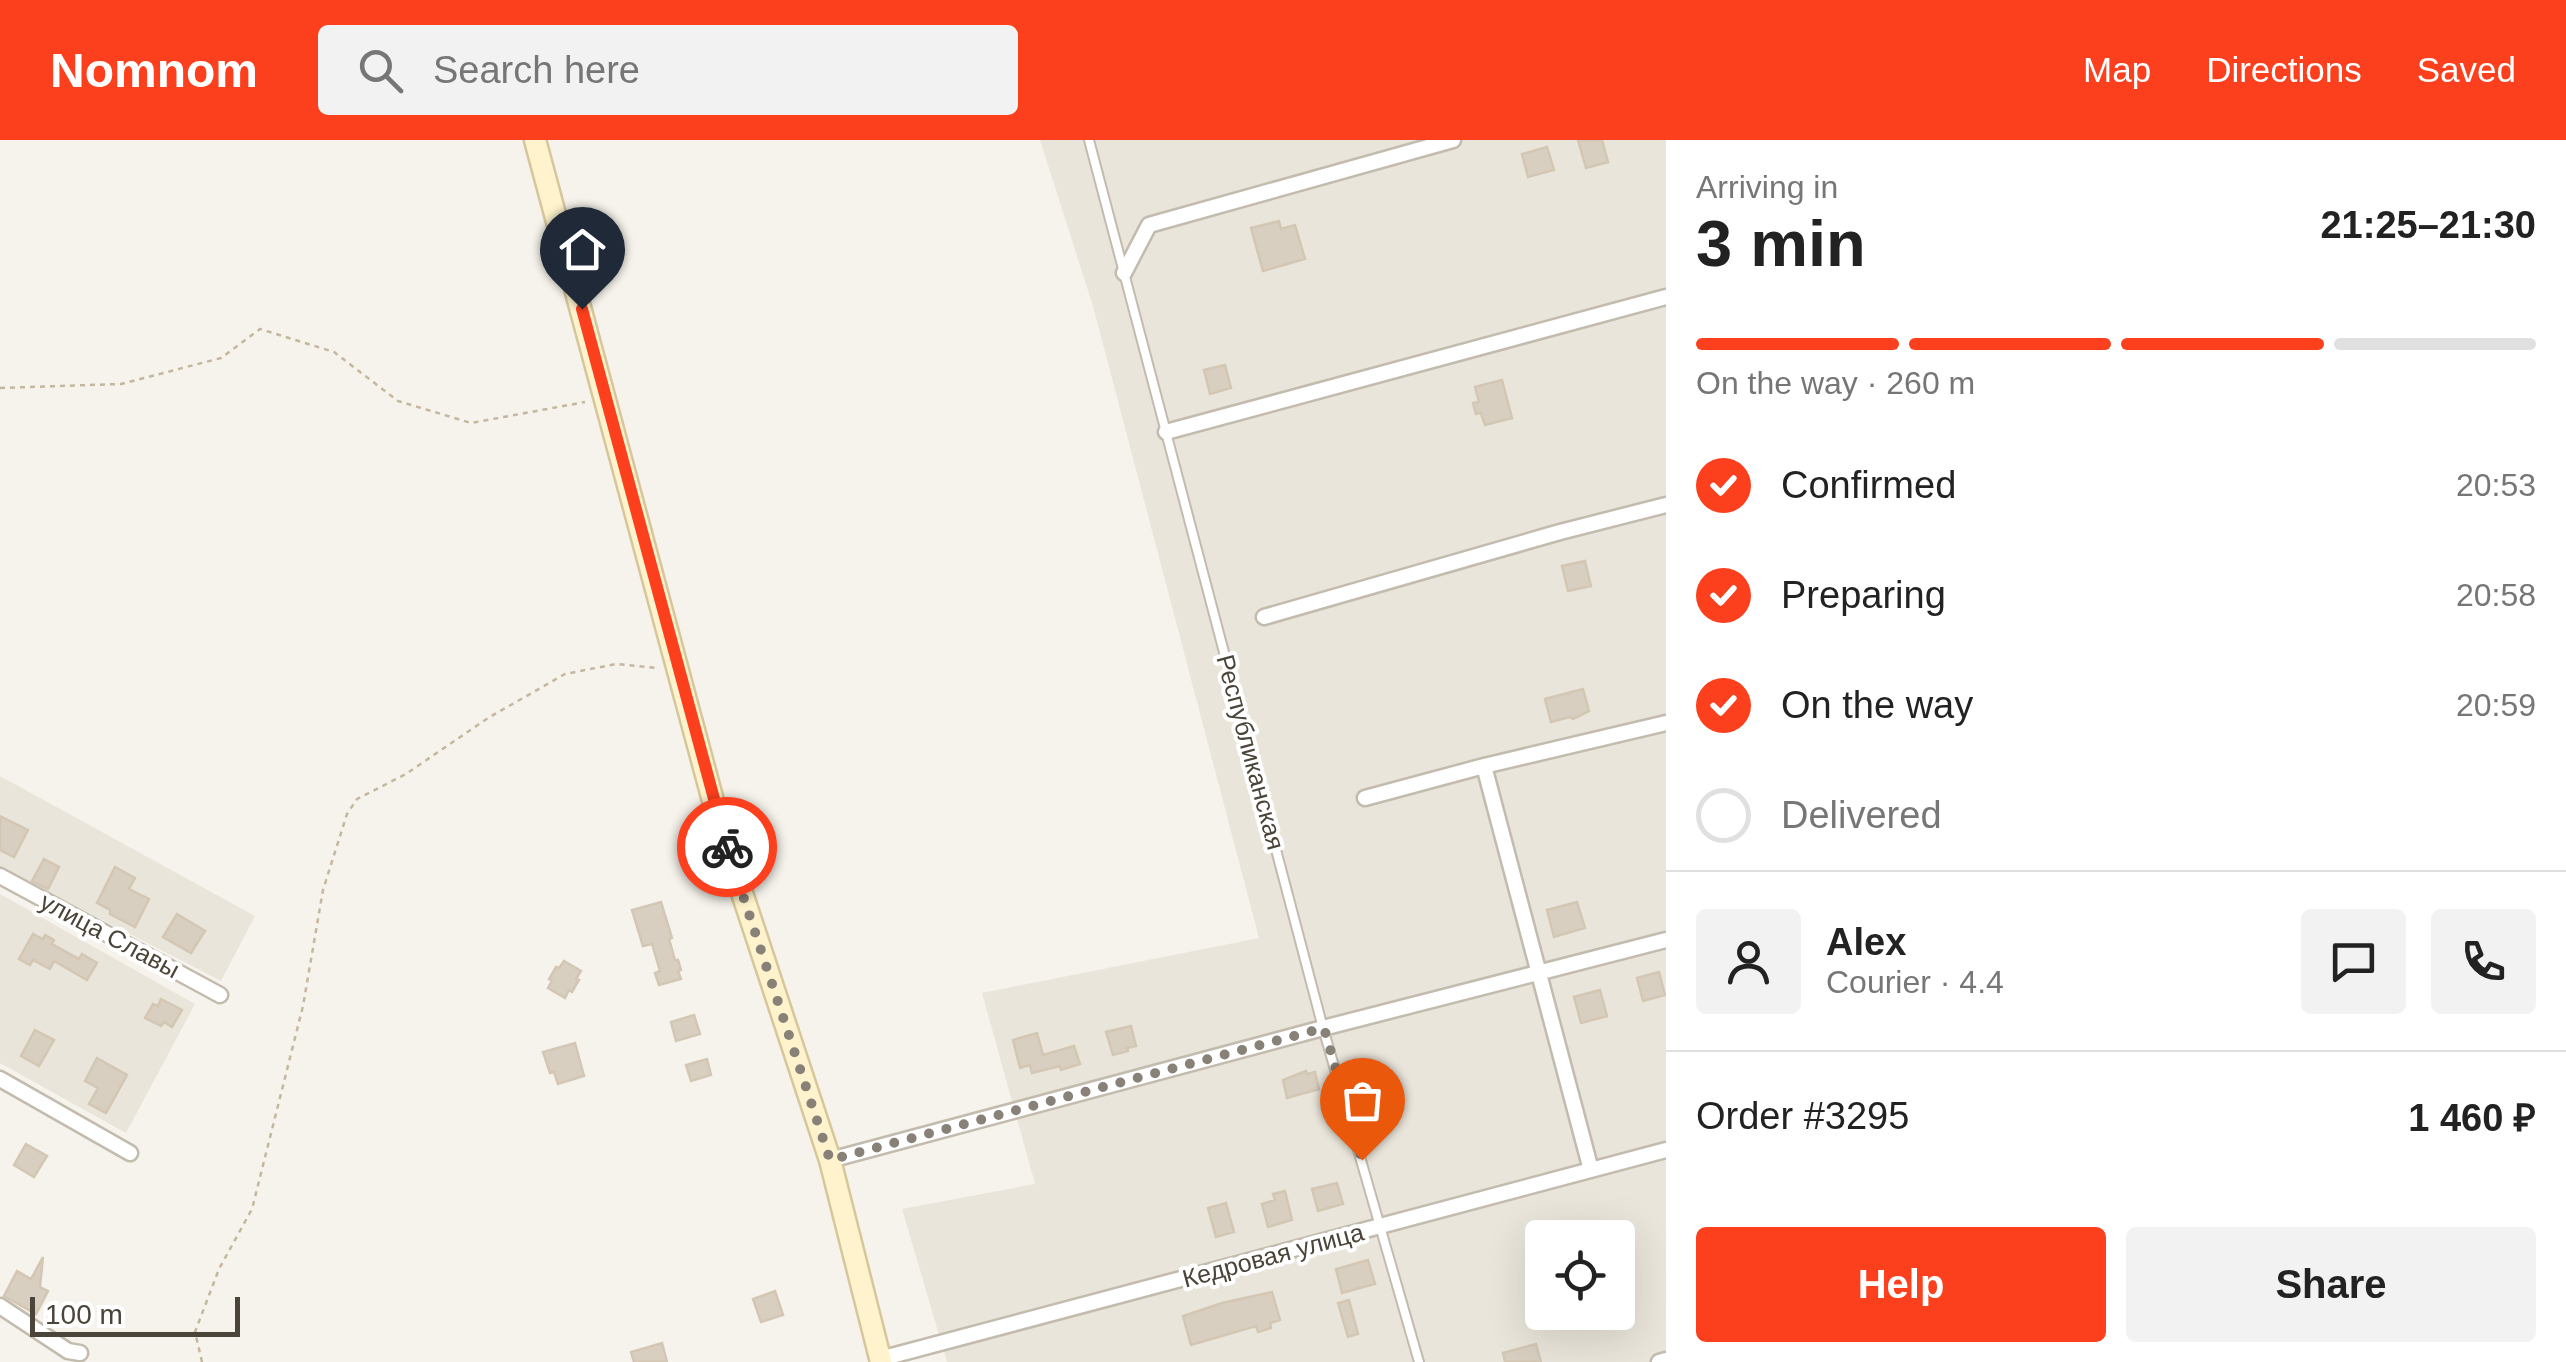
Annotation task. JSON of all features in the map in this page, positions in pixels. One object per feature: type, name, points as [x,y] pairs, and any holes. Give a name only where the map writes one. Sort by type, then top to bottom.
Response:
[{"type":"street","points":[[534,140],[719,823],[830,1160],[881,1361]]},
{"type":"street","points":[[1124,273],[1149,226],[1453,140]]},
{"type":"street","points":[[1166,432],[1666,296]]},
{"type":"street","points":[[1264,616],[1666,505]]},
{"type":"street","points":[[1365,798],[1666,723]]},
{"type":"street","points":[[1484,766],[1590,1170]]},
{"type":"street","name":"улица Славы","points":[[0,876],[220,995]]},
{"type":"street","points":[[830,1160],[1666,940]]},
{"type":"street","points":[[0,1079],[130,1152]]},
{"type":"street","name":"Кедровая улица","points":[[881,1361],[1666,1150]]},
{"type":"street","points":[[0,1306],[68,1351],[80,1354]]},
{"type":"street","points":[[1659,1362],[1666,1360]]},
{"type":"lane","name":"Республиканская","points":[[1089,140],[1324,1028],[1419,1362]]},
{"type":"path","points":[[0,388],[121,384],[221,358],[260,329],[334,352],[398,401],[471,422],[606,398]]},
{"type":"path","points":[[202,1362],[195,1332],[218,1269],[252,1209],[302,1006],[323,890],[348,814],[357,799],[406,774],[488,718],[565,674],[616,664],[678,670]]},
{"type":"shaded area","points":[[1040,140],[1666,140],[1666,1362],[947,1362],[902,1209],[1035,1184],[982,993],[1259,938],[1093,306]]},
{"type":"shaded area","points":[[0,776],[255,916],[221,981],[0,867]]},
{"type":"shaded area","points":[[0,894],[195,1004],[126,1133],[0,1063]]},
{"type":"building","points":[[1578,140],[1602,140],[1608,162],[1586,168]]},
{"type":"building","points":[[1547,147],[1554,170],[1528,177],[1522,154]]},
{"type":"building","points":[[1279,221],[1281,229],[1295,225],[1305,259],[1263,271],[1251,228]]},
{"type":"building","points":[[1225,365],[1231,388],[1210,394],[1204,370]]},
{"type":"building","points":[[1502,380],[1512,418],[1485,425],[1473,403],[1479,402],[1475,387]]},
{"type":"building","points":[[1585,561],[1591,586],[1568,591],[1562,566]]},
{"type":"building","points":[[1583,689],[1589,711],[1573,719],[1551,722],[1545,699]]},
{"type":"building","points":[[0,816],[28,830],[14,857],[0,850]]},
{"type":"building","points":[[44,859],[59,867],[48,889],[32,881]]},
{"type":"building","points":[[115,867],[135,878],[129,889],[149,899],[135,927],[97,903]]},
{"type":"building","points":[[661,902],[681,979],[659,985],[655,973],[660,971],[652,944],[643,946],[632,910]]},
{"type":"building","points":[[1577,902],[1585,928],[1554,937],[1547,910]]},
{"type":"building","points":[[177,914],[205,931],[191,953],[163,937]]},
{"type":"building","points":[[33,934],[43,939],[45,935],[54,940],[52,944],[79,959],[82,954],[97,963],[87,980],[54,961],[50,969],[33,960],[30,965],[19,959]]},
{"type":"building","points":[[564,961],[581,971],[565,998],[548,988],[556,967]]},
{"type":"building","points":[[1659,972],[1665,995],[1643,1001],[1637,978]]},
{"type":"building","points":[[1600,990],[1607,1016],[1581,1023],[1574,997]]},
{"type":"building","points":[[161,999],[182,1010],[172,1027],[145,1018]]},
{"type":"building","points":[[694,1015],[700,1034],[676,1041],[671,1022]]},
{"type":"building","points":[[1131,1026],[1136,1046],[1113,1055],[1106,1032]]},
{"type":"building","points":[[35,1030],[54,1040],[39,1066],[21,1056]]},
{"type":"building","points":[[1037,1033],[1043,1055],[1074,1046],[1080,1064],[1032,1073],[1030,1065],[1020,1068],[1013,1040]]},
{"type":"building","points":[[575,1043],[584,1076],[558,1084],[543,1052]]},
{"type":"building","points":[[97,1058],[127,1075],[106,1113],[89,1104],[98,1088],[85,1081]]},
{"type":"building","points":[[707,1059],[711,1075],[691,1081],[686,1065]]},
{"type":"building","points":[[1306,1071],[1315,1072],[1319,1089],[1287,1098],[1283,1080]]},
{"type":"building","points":[[26,1144],[47,1156],[34,1177],[14,1165]]},
{"type":"building","points":[[1337,1183],[1343,1204],[1318,1211],[1312,1189]]},
{"type":"building","points":[[1285,1191],[1292,1220],[1268,1227],[1262,1204],[1275,1200],[1273,1194]]},
{"type":"building","points":[[1226,1203],[1234,1232],[1216,1237],[1208,1208]]},
{"type":"building","points":[[43,1257],[40,1287],[48,1291],[36,1314],[4,1296],[17,1271],[31,1279]]},
{"type":"building","points":[[1368,1260],[1375,1284],[1342,1293],[1336,1269]]},
{"type":"building","points":[[775,1291],[783,1315],[761,1322],[753,1299]]},
{"type":"building","points":[[1272,1292],[1280,1320],[1270,1323],[1271,1328],[1258,1332],[1256,1326],[1191,1345],[1183,1316]]},
{"type":"building","points":[[1349,1300],[1358,1334],[1348,1337],[1338,1303]]},
{"type":"building","points":[[662,1343],[667,1362],[634,1362],[631,1352]]},
{"type":"building","points":[[1536,1344],[1541,1362],[1505,1362],[1503,1353]]},
{"type":"way so far","points":[[727,847],[830,1160],[1324,1028],[1362,1160]]},
{"type":"route","points":[[582,309],[727,847]]}]
